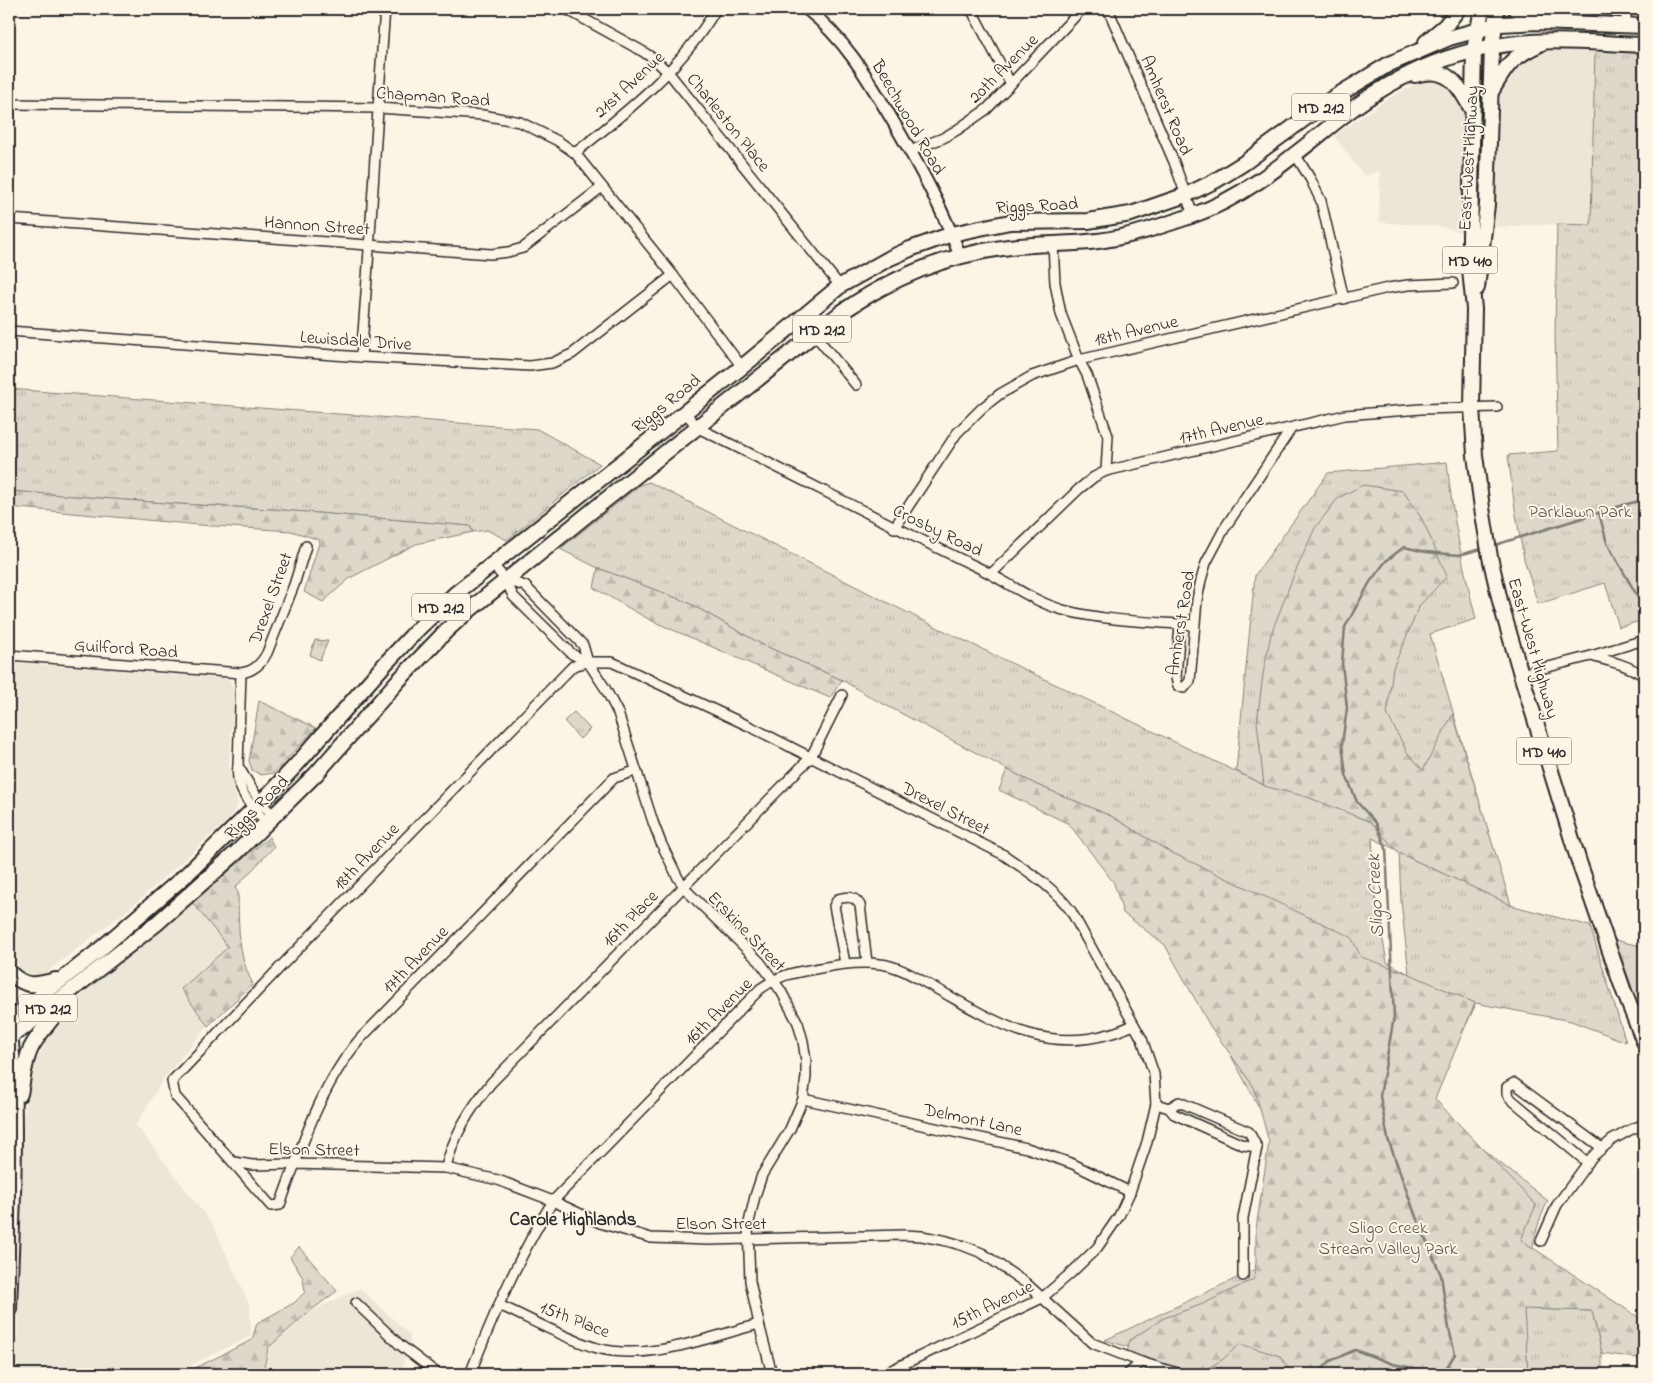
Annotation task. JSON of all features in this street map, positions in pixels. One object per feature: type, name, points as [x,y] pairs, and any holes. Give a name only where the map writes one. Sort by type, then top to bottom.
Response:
[{"type":"main road","points":[[1401,57],[1434,37],[1458,9]]},
{"type":"main road","name":"East-West Highway","points":[[1482,9],[1474,50],[1470,262],[1474,308],[1472,408],[1476,464],[1485,531],[1501,605],[1579,862],[1644,1042]]},
{"type":"main road","name":"East-West Highway","points":[[1474,308],[1480,274],[1487,205],[1492,46],[1497,9]]},
{"type":"main road","points":[[1516,9],[1540,22]]},
{"type":"main road","name":"Riggs Road","points":[[9,1019],[97,952],[188,874],[257,806],[419,628],[455,594],[742,367],[840,286],[890,258],[952,234],[1010,222],[1088,220],[1131,214],[1186,195],[1215,181],[1244,163],[1333,98],[1401,57],[1449,38],[1494,25],[1540,22],[1643,26]]},
{"type":"main road","name":"Riggs Road","points":[[10,1036],[22,1029],[156,924],[237,852],[316,774],[396,682],[448,629],[492,590],[815,334],[861,299],[884,285],[922,267],[960,256],[1003,248],[1077,243],[1118,237],[1144,231],[1193,215],[1231,198],[1395,81],[1426,66],[1474,50],[1492,46],[1544,41],[1642,45]]},
{"type":"main road","points":[[1490,93],[1513,59],[1544,41]]},
{"type":"main road","points":[[1395,81],[1420,73],[1430,72],[1443,75],[1459,86],[1472,109]]},
{"type":"main road","points":[[9,972],[21,982],[29,985],[38,985],[64,977]]},
{"type":"main road","points":[[14,1124],[26,1060],[57,1012],[85,980]]},
{"type":"main road","points":[[9,1019],[14,1071],[9,1308]]},
{"type":"street","points":[[361,357],[385,9]]},
{"type":"street","name":"Charleston Place","points":[[566,9],[654,58],[840,286]]},
{"type":"street","name":"21st Avenue","points":[[575,153],[668,73],[716,9]]},
{"type":"street","name":"Beechwood Road","points":[[807,9],[851,53],[910,151],[937,201],[960,256]]},
{"type":"street","points":[[971,9],[1011,84]]},
{"type":"street","name":"20th Avenue","points":[[910,151],[943,138],[992,105],[1082,9]]},
{"type":"street","name":"Amherst Road","points":[[1108,9],[1174,162],[1193,215]]},
{"type":"street","points":[[1625,25],[1627,9]]},
{"type":"street","name":"Chapman Road","points":[[9,104],[378,108],[483,115],[520,122],[558,141],[575,153],[673,275],[742,367]]},
{"type":"street","points":[[1295,154],[1321,201],[1344,299]]},
{"type":"street","name":"Hannon Street","points":[[9,219],[491,254],[515,250],[531,242],[602,186]]},
{"type":"street","points":[[1053,244],[1055,284],[1058,300],[1066,327],[1087,375],[1108,436],[1106,471]]},
{"type":"street","name":"Lewisdale Drive","points":[[9,332],[361,357],[530,366],[552,363],[572,354],[673,275]]},
{"type":"street","name":"18th Avenue","points":[[894,528],[957,433],[982,408],[1000,394],[1032,376],[1079,360],[1398,286],[1453,283]]},
{"type":"street","points":[[815,334],[856,385]]},
{"type":"street","name":"17th Avenue","points":[[991,574],[1079,490],[1094,477],[1106,471],[1345,415],[1364,412],[1497,407]]},
{"type":"street","name":"Crosby Road","points":[[685,412],[698,428],[894,528],[991,574],[1030,597],[1062,609],[1092,616],[1194,625]]},
{"type":"street","name":"Amherst Road","points":[[1180,624],[1176,678],[1178,686],[1184,688],[1190,681],[1194,625],[1201,580],[1206,563],[1224,530],[1291,429]]},
{"type":"street","name":"Drexel Street","points":[[241,673],[251,672],[263,661],[294,585],[306,546]]},
{"type":"street","points":[[492,564],[506,580],[513,596],[572,654],[588,662]]},
{"type":"street","points":[[506,580],[525,586],[583,645],[588,662]]},
{"type":"street","points":[[1521,674],[1644,640]]},
{"type":"street","name":"Guilford Road","points":[[9,654],[241,673]]},
{"type":"street","points":[[1591,656],[1634,669],[1644,676]]},
{"type":"street","name":"18th Avenue","points":[[234,1162],[175,1096],[172,1081],[286,960],[573,666],[588,662]]},
{"type":"street","name":"Drexel Street","points":[[588,662],[612,662],[811,757],[1004,855],[1048,886],[1071,911],[1134,1024],[1151,1064],[1156,1104]]},
{"type":"street","name":"Erskine Street","points":[[588,662],[618,713],[635,771],[661,843],[683,887],[760,962],[792,1010],[803,1041],[806,1061],[803,1099],[790,1129],[762,1176],[748,1227],[750,1281],[772,1374]]},
{"type":"street","points":[[241,673],[238,766],[257,806],[270,819]]},
{"type":"street","name":"16th Place","points":[[446,1168],[455,1137],[476,1101],[491,1083],[811,757],[842,695]]},
{"type":"street","name":"17th Avenue","points":[[234,1162],[271,1206],[280,1205],[327,1088],[342,1062],[360,1038],[614,778],[635,771]]},
{"type":"street","points":[[845,963],[834,906],[838,899],[844,897],[857,899],[860,904],[867,962]]},
{"type":"street","name":"16th Avenue","points":[[470,1374],[523,1253],[539,1222],[553,1201],[760,989],[784,974],[845,963],[867,962],[895,967],[993,1020],[1034,1036],[1067,1040],[1090,1038],[1109,1034],[1134,1024]]},
{"type":"street","points":[[1588,1163],[1512,1100],[1507,1094],[1506,1087],[1514,1083],[1602,1148]]},
{"type":"street","name":"Delmont Lane","points":[[803,1099],[1027,1148],[1073,1164],[1130,1192]]},
{"type":"street","points":[[1169,1108],[1179,1102],[1232,1124],[1249,1132],[1257,1147],[1242,1218],[1243,1276]]},
{"type":"street","points":[[1156,1104],[1169,1108],[1174,1114],[1243,1145],[1257,1147]]},
{"type":"street","name":"15th Avenue","points":[[883,1374],[1042,1298],[1072,1273],[1097,1248],[1119,1216],[1130,1192],[1147,1142],[1156,1104]]},
{"type":"street","points":[[1541,1241],[1557,1205],[1588,1163],[1602,1148],[1621,1134],[1644,1124]]},
{"type":"street","name":"Elson Street","points":[[234,1162],[252,1165],[295,1164],[446,1168],[498,1180],[553,1201],[600,1223],[651,1238],[684,1240],[904,1235],[935,1238],[982,1253],[1019,1278],[1092,1342],[1141,1362],[1180,1374]]},
{"type":"street","points":[[356,1303],[400,1344],[438,1374]]},
{"type":"street","name":"15th Place","points":[[499,1305],[598,1348],[626,1352],[660,1350],[759,1324]]},
{"type":"street","points":[[1128,1374],[1141,1362]]},
{"type":"shaded area","points":[[1524,9],[1616,9],[1608,15],[1543,12]]},
{"type":"shaded area","points":[[1540,48],[1595,49],[1591,225],[1557,224],[1495,227],[1499,91],[1506,72]]},
{"type":"shaded area","points":[[1439,81],[1449,87],[1459,97],[1464,117],[1463,233],[1444,227],[1379,222],[1380,171],[1364,176],[1334,136],[1387,99],[1420,82]]},
{"type":"shaded area","points":[[9,662],[229,679],[234,690],[229,769],[238,805],[227,821],[131,907],[42,976],[26,976],[13,968],[9,958]]},
{"type":"shaded area","points":[[192,902],[228,947],[181,989],[208,1026],[163,1079],[136,1125],[213,1225],[250,1306],[251,1336],[173,1374],[16,1374],[24,1115],[29,1081],[37,1059],[54,1028],[82,994]]},
{"type":"shaded area","points":[[360,1288],[411,1336],[401,1374],[266,1374],[268,1352],[273,1340],[286,1323]]},
{"type":"green space","name":"Parklawn Park","points":[[1595,49],[1644,52],[1644,620],[1619,627],[1605,583],[1538,604],[1524,559],[1508,455],[1558,451],[1555,335],[1557,224],[1591,225]]},
{"type":"green space","points":[[9,389],[537,429],[600,464],[507,540],[487,530],[473,532],[470,526],[271,509],[9,491]]},
{"type":"green space","points":[[1447,462],[1458,541],[1476,619],[1430,634],[1510,905],[1590,926],[1626,1042],[1571,1021],[1475,1003],[1433,985],[1475,1006],[1428,1106],[1548,1201],[1534,1241],[1531,1266],[1530,1309],[1592,1311],[1602,1353],[1602,1374],[1528,1374],[1526,1348],[1322,1374],[1215,1374],[1105,1340],[1260,1267],[1258,1230],[1260,1204],[1275,1137],[1106,824],[1168,851],[1111,816],[1037,785],[874,699],[842,680],[763,645],[687,602],[598,568],[560,549],[640,485],[649,482],[926,622],[1266,786],[1236,771],[1255,575],[1328,473]],"holes":[[[1372,838],[1488,894],[1399,853],[1401,901],[1409,974],[1387,962],[1376,904]]]},
{"type":"green space","points":[[1363,485],[1403,491],[1422,519],[1447,576],[1420,605],[1393,668],[1387,714],[1407,752],[1423,770],[1453,714],[1511,905],[1399,853],[1371,822],[1307,797],[1264,786],[1257,722],[1263,674],[1271,634],[1293,577],[1315,528],[1338,498]]},
{"type":"green space","points":[[9,491],[271,509],[470,526],[473,532],[416,544],[350,578],[323,602],[304,592],[320,540],[291,531],[199,525],[9,507]]},
{"type":"green space","points":[[598,568],[687,602],[763,645],[842,680],[830,698],[650,620],[594,588]]},
{"type":"green space","points":[[315,640],[328,641],[320,660],[310,655]]},
{"type":"green space","points":[[259,701],[316,728],[274,773],[261,775],[252,770],[249,761]]},
{"type":"green space","points":[[574,712],[590,729],[580,739],[564,721]]},
{"type":"green space","name":"Sligo Creek Stream Valley Park","points":[[1007,769],[1037,785],[1111,816],[1168,851],[1351,937],[1361,957],[1410,974],[1475,1003],[1435,1099],[1536,1205],[1521,1240],[1644,1321],[1644,1359],[1602,1353],[1592,1311],[1524,1309],[1528,1374],[1292,1374],[1280,1356],[1240,1344],[1222,1360],[1201,1372],[1126,1357],[1130,1340],[1164,1318],[1203,1304],[1254,1279],[1256,1229],[1269,1142],[1254,1087],[1210,1026],[1165,945],[1123,913],[1114,883],[1069,824],[999,790]]},
{"type":"green space","points":[[269,837],[274,847],[235,888],[238,892],[241,951],[253,984],[208,1026],[181,989],[228,947],[192,902]]},
{"type":"green space","points":[[1615,940],[1644,947],[1644,1022]]},
{"type":"green space","points":[[299,1247],[337,1291],[306,1314],[268,1348],[263,1374],[183,1374],[252,1340],[257,1323],[294,1303],[305,1292],[303,1278],[290,1257]]},
{"type":"waterway","name":"Sligo Creek","points":[[1492,546],[1644,500]]},
{"type":"waterway","points":[[1599,513],[1607,543],[1644,608]]},
{"type":"waterway","name":"Sligo Creek","points":[[1318,1374],[1330,1361],[1355,1350],[1393,1364],[1424,1370],[1445,1370],[1455,1354],[1449,1329],[1441,1275],[1416,1217],[1388,1139],[1380,1096],[1394,1017],[1386,848],[1376,823],[1357,802],[1346,775],[1342,744],[1347,708],[1342,663],[1345,627],[1370,582],[1386,561],[1404,547],[1426,552],[1459,555],[1485,548]]},
{"type":"district","name":"Carole Highlands","points":[[573,1218]]}]
